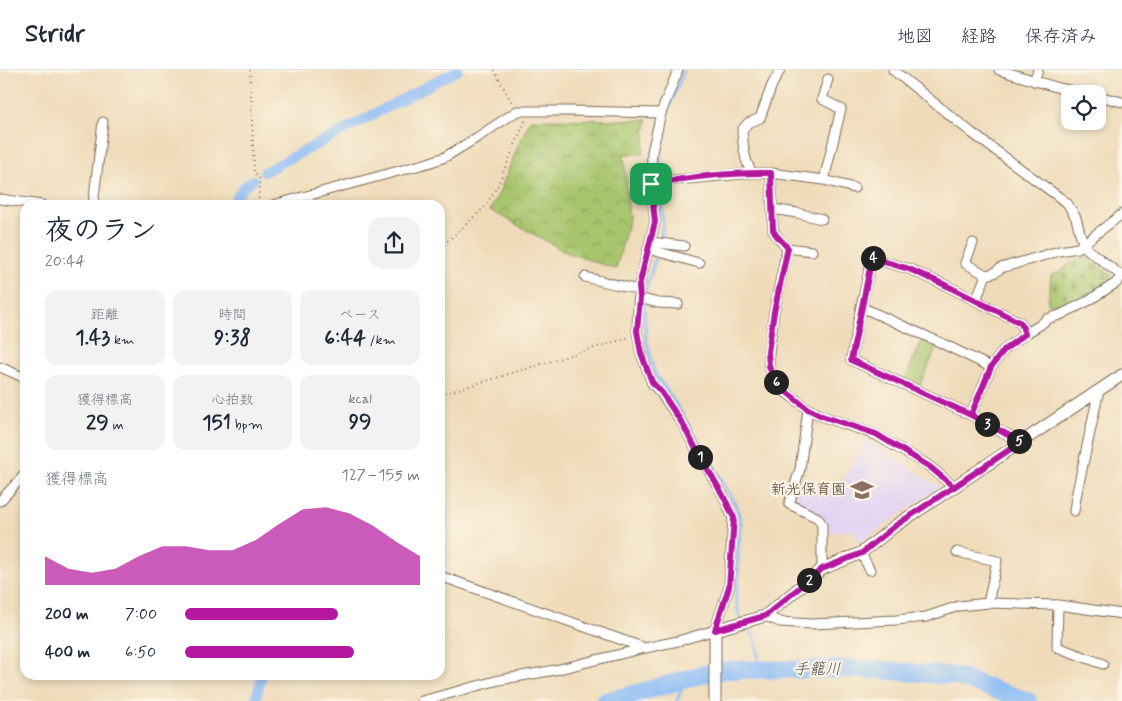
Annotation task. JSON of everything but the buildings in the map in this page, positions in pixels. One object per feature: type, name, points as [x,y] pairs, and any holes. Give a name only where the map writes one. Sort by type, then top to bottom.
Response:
[{"type":"street","points":[[678,70],[661,113],[652,152],[655,222],[639,294],[637,335],[641,353],[652,382],[662,393],[682,423],[734,518],[729,587],[715,630],[715,701]]},
{"type":"street","points":[[752,173],[743,143],[742,130],[748,123],[760,118],[772,85],[780,70]]},
{"type":"street","points":[[893,70],[972,133],[1067,203],[1076,218],[1083,244],[1122,276],[1116,283],[1088,302],[1047,319],[1040,326],[1025,334],[1004,350],[991,367],[971,415]]},
{"type":"street","points":[[1034,81],[1038,70]]},
{"type":"street","points":[[1001,71],[1061,88]]},
{"type":"street","points":[[824,180],[841,109],[822,99],[828,79]]},
{"type":"street","points":[[1106,98],[1122,102]]},
{"type":"street","points":[[291,200],[445,157],[517,111],[661,113]]},
{"type":"street","points":[[94,200],[102,122]]},
{"type":"street","points":[[653,183],[752,173],[771,173],[824,180],[854,188]]},
{"type":"street","points":[[771,173],[774,233],[788,248],[812,251]]},
{"type":"street","points":[[0,199],[20,202]]},
{"type":"street","points":[[772,209],[822,219]]},
{"type":"street","points":[[974,243],[965,263],[986,275],[994,273],[1001,268],[1060,251],[1075,249],[1122,214]]},
{"type":"street","points":[[651,246],[666,244],[684,246]]},
{"type":"street","points":[[651,246],[664,254],[699,263]]},
{"type":"street","points":[[788,248],[774,312],[768,361],[770,371],[776,382],[808,409],[822,416],[876,434],[930,467],[954,487]]},
{"type":"street","points":[[1021,442],[971,415],[851,360],[872,258],[909,269],[976,300],[1021,323],[1025,334]]},
{"type":"street","points":[[976,300],[986,275]]},
{"type":"street","points":[[585,277],[639,294],[658,303],[678,304]]},
{"type":"street","points":[[861,307],[991,367]]},
{"type":"street","points":[[0,367],[20,376]]},
{"type":"street","points":[[422,701],[499,680],[555,670],[678,642],[765,616],[822,569],[862,553],[895,526],[1122,375]]},
{"type":"street","points":[[1074,511],[1098,390]]},
{"type":"street","points":[[808,409],[800,468],[789,504],[818,518],[822,525],[822,569]]},
{"type":"street","points":[[0,501],[20,479]]},
{"type":"street","points":[[957,552],[997,561],[988,603]]},
{"type":"street","points":[[862,553],[870,570]]},
{"type":"street","points":[[445,578],[645,648]]},
{"type":"street","points":[[765,616],[780,622],[812,624],[896,620],[926,617],[959,606],[988,603],[1058,605],[1122,614]]},
{"type":"street","points":[[1058,605],[1057,646],[1103,664]]},
{"type":"path","points":[[250,70],[254,172],[260,179],[258,200]]},
{"type":"path","points":[[494,70],[517,111]]},
{"type":"path","points":[[445,243],[484,208],[498,185],[530,110]]},
{"type":"path","points":[[445,393],[637,335]]},
{"type":"shaded area","points":[[865,440],[940,487],[858,543],[854,530],[829,533],[826,519],[794,504],[799,477],[839,488]]},
{"type":"green space","points":[[531,119],[647,120],[643,154],[624,154],[629,218],[616,269],[568,253],[490,210]]},
{"type":"green space","points":[[1082,255],[1112,275],[1104,285],[1059,310],[1048,303],[1051,275],[1063,271],[1064,268]]},
{"type":"green space","points":[[923,338],[938,344],[920,385],[905,378]]},
{"type":"waterway","points":[[264,172],[458,70]]},
{"type":"waterway","points":[[660,242],[663,225],[660,150],[666,116],[684,70]]},
{"type":"waterway","points":[[235,200],[246,185],[253,180]]},
{"type":"waterway","points":[[657,253],[646,289],[644,308],[646,338],[655,374],[712,462],[737,507],[741,525],[736,598],[741,619]]},
{"type":"waterway","points":[[745,624],[753,634],[757,645],[758,670]]},
{"type":"waterway","name":"手籠川","points":[[605,701],[704,674],[727,670],[850,669],[955,676],[1028,701]]},
{"type":"waterway","points":[[255,701],[261,680]]},
{"type":"waterway","points":[[677,701],[684,681]]},
{"type":"place","name":"新光保育園","points":[[862,490]]},
{"type":"route","points":[[651,184],[655,222],[639,286],[640,298],[637,331],[641,353],[652,382],[662,393],[682,423],[734,518],[729,587],[715,630],[765,616],[822,569],[862,553],[895,526],[954,487],[1021,442],[971,415],[991,367],[1004,350],[1025,334],[1021,323],[909,269],[872,258],[851,360],[971,415],[1021,442],[987,465],[954,487],[930,467],[876,434],[814,413],[794,399],[774,380],[770,371],[768,352],[774,312],[788,248],[773,230],[771,173],[752,173],[651,184]]}]
